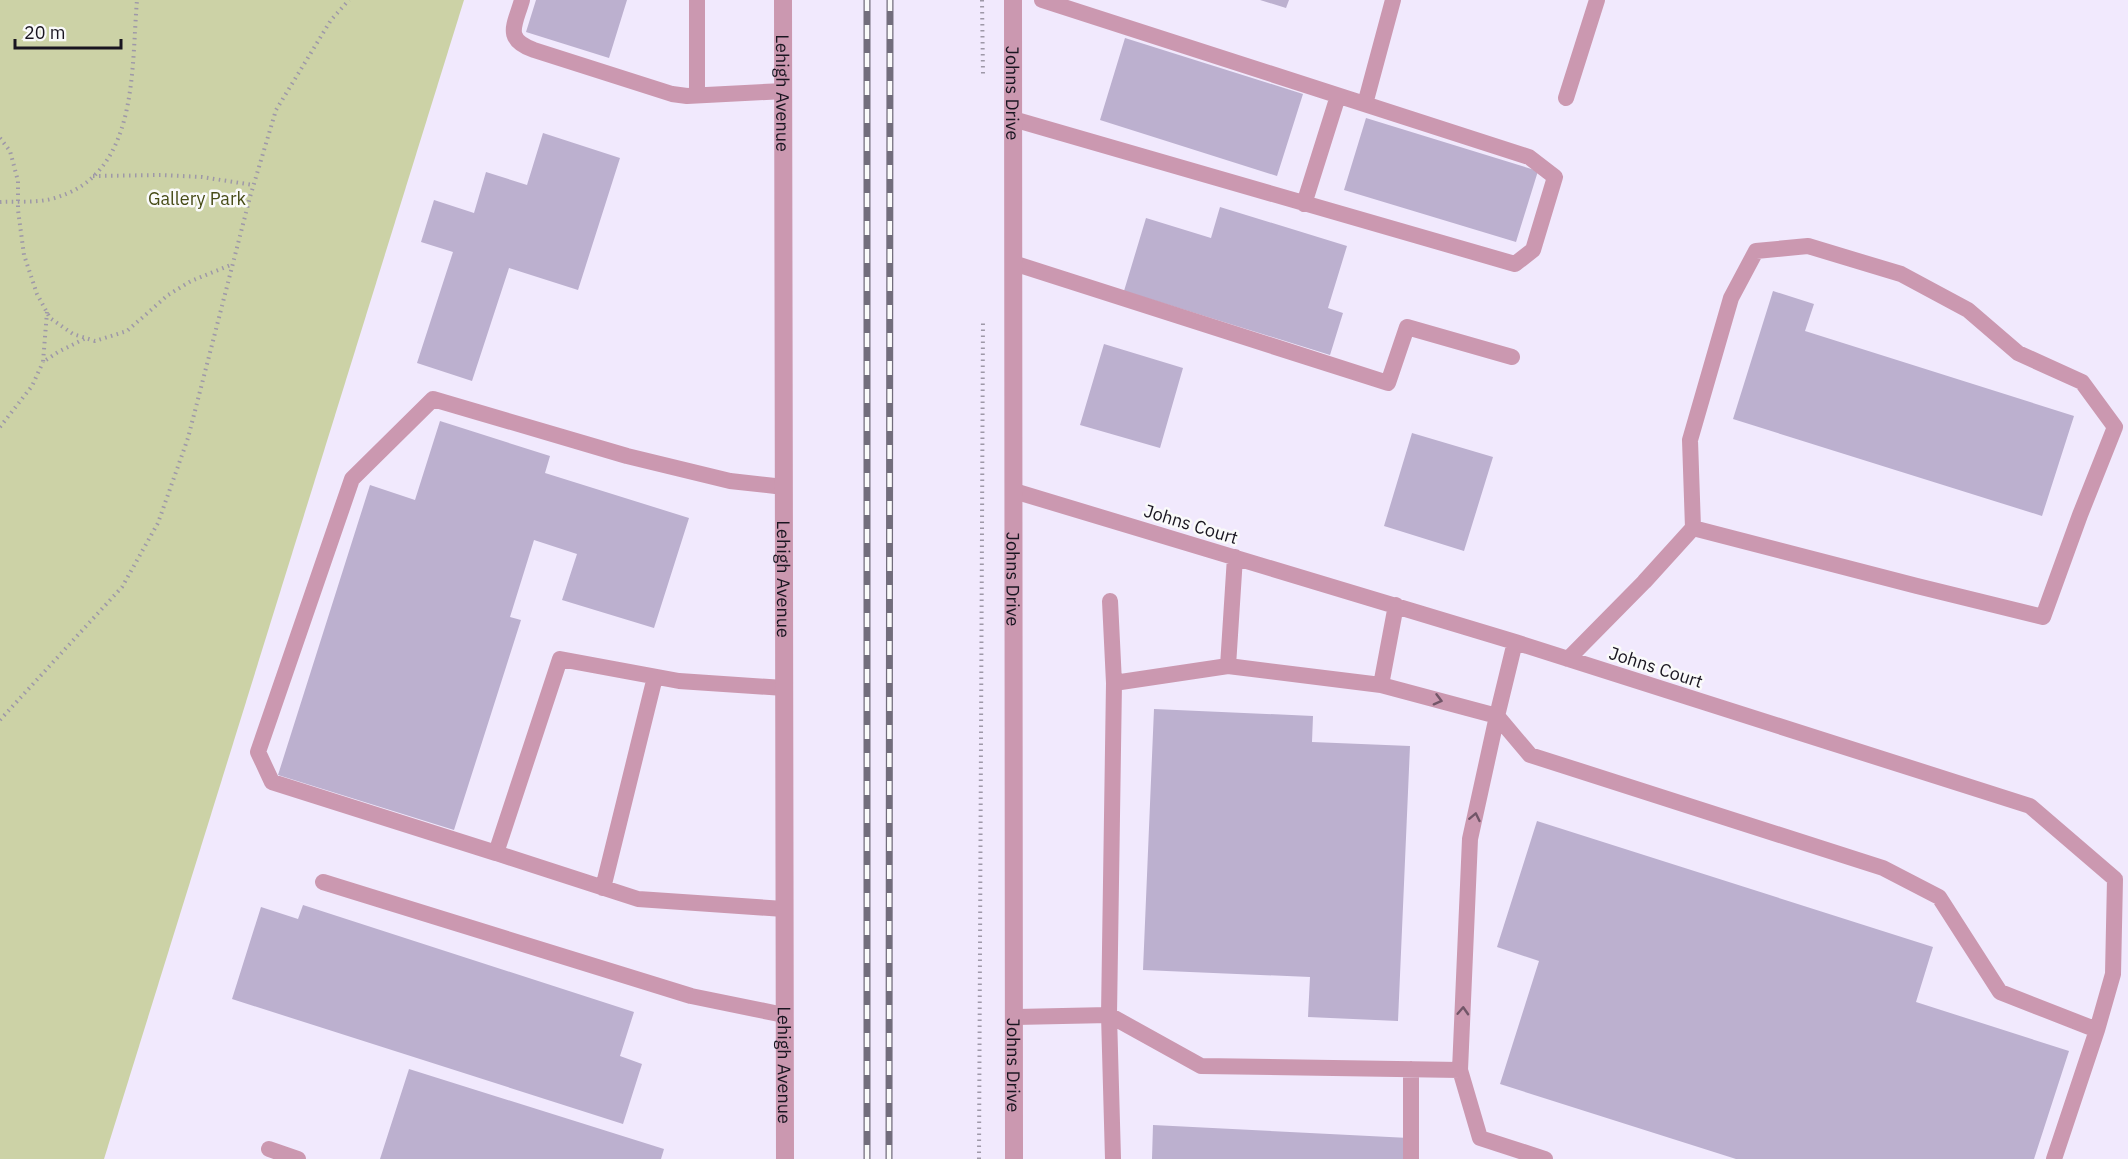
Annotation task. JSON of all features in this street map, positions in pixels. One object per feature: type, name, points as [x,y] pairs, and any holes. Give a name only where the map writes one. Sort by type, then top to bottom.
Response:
[{"type":"street","name":"Lehigh Avenue","points":[[783,0],[785,1159]]},
{"type":"street","name":"Johns Drive","points":[[1013,0],[1014,1159]]},
{"type":"lane","points":[[522,0],[513,31],[514,37],[522,46],[672,94],[784,91]]},
{"type":"lane","points":[[697,0],[697,94]]},
{"type":"lane","points":[[1013,119],[1515,264],[1533,250],[1555,177],[1529,157],[1042,0]]},
{"type":"lane","points":[[1365,104],[1393,0]]},
{"type":"lane","points":[[1566,98],[1597,0]]},
{"type":"lane","points":[[1304,204],[1338,96]]},
{"type":"lane","points":[[1568,659],[1644,582],[1693,528],[1690,440],[1731,298],[1756,251],[1808,246],[1901,274],[1968,310],[2018,353],[2082,382],[2115,427],[2043,617],[1693,528]]},
{"type":"lane","points":[[1012,263],[1388,383],[1407,327],[1512,357]]},
{"type":"lane","points":[[784,487],[730,481],[638,459],[433,399],[352,478],[258,752],[272,782],[638,899],[784,909]]},
{"type":"lane","name":"Johns Court","points":[[1014,491],[1396,605],[2030,806],[2115,879],[2113,974],[2097,1030]]},
{"type":"lane","points":[[1228,666],[1235,557]]},
{"type":"lane","points":[[1110,601],[1114,683],[1109,1014],[1113,1159]]},
{"type":"lane","points":[[1381,685],[1396,605]]},
{"type":"lane","points":[[1515,642],[1470,839],[1460,1070],[1480,1138],[1545,1159]]},
{"type":"lane","points":[[496,853],[560,659],[679,681],[784,688]]},
{"type":"lane","points":[[1114,683],[1228,666],[1381,685],[1497,716],[1530,755],[1884,868],[1939,897],[2000,992],[2097,1030],[2054,1159]]},
{"type":"lane","points":[[603,888],[655,677]]},
{"type":"lane","points":[[323,882],[691,996],[784,1015]]},
{"type":"lane","points":[[1013,1017],[1109,1014],[1201,1066],[1460,1070]]},
{"type":"lane","points":[[1411,1069],[1411,1159]]},
{"type":"lane","points":[[268,1149],[298,1159]]},
{"type":"path","points":[[2,202],[49,200],[75,190],[92,176],[112,153],[123,128],[129,101],[137,0]]},
{"type":"path","points":[[0,720],[122,587],[158,523],[188,438],[253,185],[276,110],[331,20],[349,0]]},
{"type":"path","points":[[982,0],[983,82]]},
{"type":"path","points":[[0,138],[10,151],[18,181],[24,255],[37,294],[50,318],[73,334],[95,341],[127,331],[168,296],[191,281],[232,264]]},
{"type":"path","points":[[92,176],[202,177],[253,185]]},
{"type":"path","points":[[0,427],[32,386],[43,362],[47,311]]},
{"type":"path","points":[[979,1159],[983,317]]},
{"type":"path","points":[[43,362],[87,338]]},
{"type":"green space","name":"Gallery Park","points":[[0,0],[464,0],[104,1159],[0,1159]]},
{"type":"building","points":[[536,0],[627,0],[609,58],[526,32]]},
{"type":"building","points":[[1260,0],[1289,0],[1286,8]]},
{"type":"building","points":[[1125,38],[1303,94],[1277,176],[1100,120]]},
{"type":"building","points":[[1366,118],[1538,171],[1516,242],[1344,190]]},
{"type":"building","points":[[543,133],[620,158],[578,290],[509,268],[472,381],[417,363],[453,252],[421,242],[434,200],[474,213],[486,172],[527,185]]},
{"type":"building","points":[[1220,207],[1347,246],[1328,308],[1343,313],[1330,355],[1124,291],[1146,218],[1211,238]]},
{"type":"building","points":[[1773,291],[1814,304],[1805,331],[2074,416],[2042,516],[1733,419]]},
{"type":"building","points":[[1104,344],[1183,368],[1160,448],[1080,425]]},
{"type":"building","points":[[440,421],[550,456],[545,473],[689,518],[654,628],[562,600],[577,554],[534,540],[510,617],[521,620],[454,830],[278,775],[370,485],[415,500]]},
{"type":"building","points":[[1412,433],[1493,457],[1464,551],[1384,526]]},
{"type":"building","points":[[1154,709],[1313,716],[1312,742],[1410,746],[1398,1021],[1308,1017],[1310,977],[1143,970]]},
{"type":"building","points":[[1537,821],[1933,947],[1916,1002],[2069,1051],[2034,1159],[1736,1159],[1500,1084],[1539,961],[1497,947]]},
{"type":"building","points":[[303,905],[634,1012],[620,1056],[642,1064],[623,1124],[232,999],[261,907],[298,919]]},
{"type":"building","points":[[409,1069],[664,1149],[661,1159],[380,1159]]},
{"type":"building","points":[[1153,1125],[1409,1138],[1408,1159],[1152,1159]]},
{"type":"railway","points":[[867,0],[867,1159]]},
{"type":"railway","points":[[889,1159],[890,0]]}]
